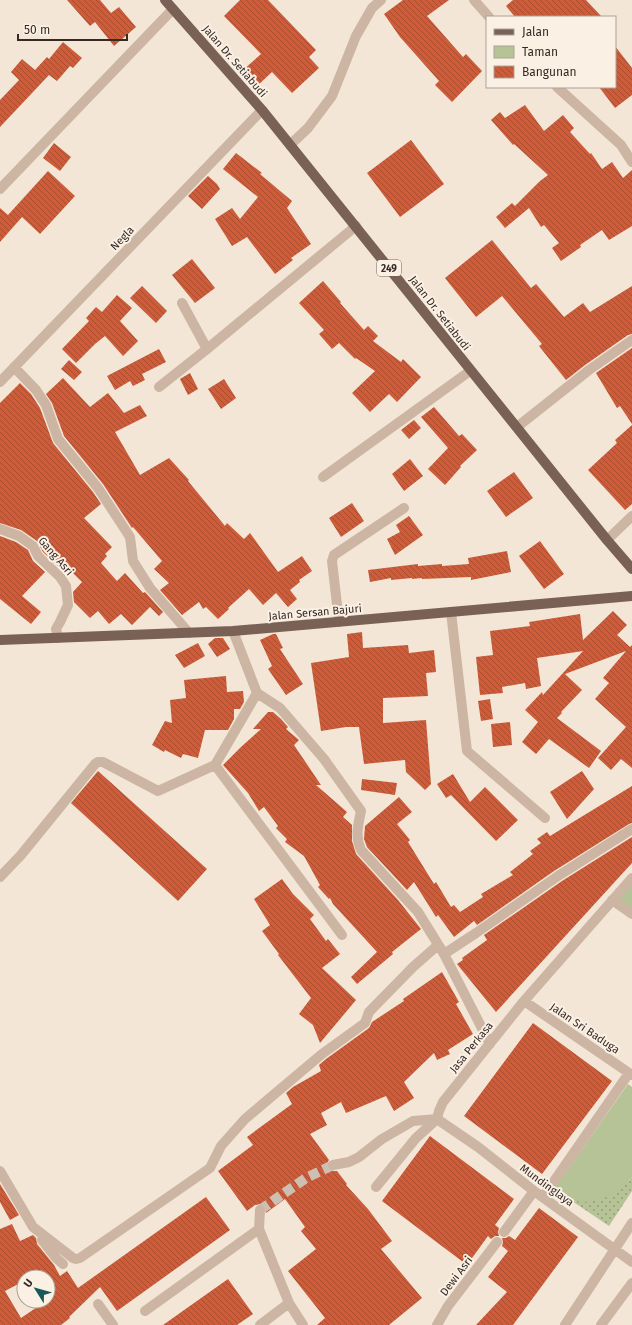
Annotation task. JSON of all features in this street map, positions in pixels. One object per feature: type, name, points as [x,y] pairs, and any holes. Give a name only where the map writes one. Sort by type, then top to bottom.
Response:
[{"type":"main road","name":"Jalan Dr. Setiabudi","points":[[165,0],[262,110],[607,540],[632,569]]},
{"type":"main road","name":"Jalan Sersan Bajuri","points":[[0,640],[233,631],[632,596]]},
{"type":"street","points":[[290,145],[308,128],[332,96],[356,36],[372,8],[381,0]]},
{"type":"street","points":[[474,0],[488,16]]},
{"type":"street","points":[[0,189],[173,9]]},
{"type":"street","points":[[559,88],[621,145],[632,162]]},
{"type":"street","name":"Negla","points":[[0,382],[262,110]]},
{"type":"street","points":[[621,145],[632,150]]},
{"type":"street","points":[[159,387],[356,226]]},
{"type":"street","points":[[182,303],[207,349]]},
{"type":"street","points":[[517,427],[589,370],[632,340]]},
{"type":"street","points":[[14,367],[36,390],[46,405],[58,439],[98,488],[130,537],[133,562],[150,588],[189,633]]},
{"type":"street","points":[[323,477],[470,370]]},
{"type":"street","points":[[339,622],[332,561],[334,555],[404,508]]},
{"type":"street","points":[[607,540],[632,516]]},
{"type":"street","name":"Gang Asri","points":[[0,529],[19,536],[33,546],[38,556],[60,577],[66,586],[68,605],[56,629],[58,638]]},
{"type":"street","points":[[451,612],[466,751],[545,818]]},
{"type":"street","points":[[233,631],[257,693],[280,708],[324,759],[361,811],[357,831],[358,844],[361,850],[418,912],[444,954],[490,1044]]},
{"type":"street","points":[[0,877],[21,855],[95,764],[101,761],[158,791],[215,765],[257,693]]},
{"type":"street","points":[[215,765],[342,935]]},
{"type":"street","points":[[444,954],[558,876],[632,829]]},
{"type":"street","name":"Jasa Perkasa","points":[[437,1119],[443,1102],[524,1001],[632,878]]},
{"type":"street","points":[[612,900],[632,914]]},
{"type":"street","points":[[33,1227],[72,1258],[80,1258],[210,1168],[221,1146],[245,1119],[322,1054],[365,1024],[369,1012],[412,967],[438,945]]},
{"type":"street","name":"Jalan Sri Baduga","points":[[524,1001],[631,1074]]},
{"type":"street","points":[[543,1197],[631,1074]]},
{"type":"street","points":[[333,1165],[349,1162],[359,1157],[382,1139],[413,1121],[437,1119]]},
{"type":"street","points":[[376,1187],[416,1138],[437,1119]]},
{"type":"street","name":"Mundinglaya","points":[[437,1119],[449,1126],[534,1191],[632,1262]]},
{"type":"street","points":[[0,1172],[3,1186],[42,1241],[63,1264]]},
{"type":"street","points":[[504,1232],[534,1191]]},
{"type":"street","points":[[260,1210],[259,1229],[289,1303],[303,1325]]},
{"type":"street","points":[[565,1325],[632,1223]]},
{"type":"street","points":[[145,1311],[259,1229]]},
{"type":"street","name":"Dewi Asri","points":[[437,1325],[448,1306],[496,1242]]},
{"type":"street","points":[[601,1325],[632,1282]]},
{"type":"street","points":[[260,1325],[289,1303]]},
{"type":"street","points":[[98,1304],[113,1325]]},
{"type":"green space","points":[[632,879],[632,912],[614,900]]},
{"type":"green space","points":[[628,1084],[632,1087],[632,1177],[620,1189],[604,1198],[587,1202],[568,1198],[554,1189]]},
{"type":"green space","points":[[632,1177],[632,1191],[609,1226],[569,1199],[578,1201],[629,1181]]},
{"type":"building","points":[[67,0],[100,0],[111,13],[119,7],[136,27],[114,46],[95,22],[90,26]]},
{"type":"building","points":[[240,0],[268,0],[316,50],[309,57],[319,68],[292,93],[272,72],[257,86],[242,71],[261,54],[224,16]]},
{"type":"building","points":[[403,0],[449,0],[427,16],[463,57],[466,54],[482,71],[452,102],[435,85],[439,81],[400,37],[384,14]]},
{"type":"building","points":[[513,0],[586,0],[601,16],[514,16],[506,6]]},
{"type":"building","points":[[63,42],[82,58],[73,68],[70,66],[57,81],[49,75],[0,127],[0,100],[19,80],[11,72],[22,59],[35,70],[47,57],[49,59]]},
{"type":"building","points":[[616,47],[632,68],[632,95],[615,108],[600,88],[616,88]]},
{"type":"building","points":[[525,105],[544,131],[563,115],[574,128],[570,132],[590,154],[591,153],[602,169],[612,162],[623,178],[632,170],[632,226],[609,240],[602,230],[580,245],[581,247],[561,261],[552,248],[559,243],[544,225],[541,227],[529,208],[505,228],[496,217],[512,203],[515,206],[548,175],[514,144],[513,145],[491,120],[500,112],[505,118]]},
{"type":"building","points":[[411,140],[444,184],[400,217],[367,173]]},
{"type":"building","points":[[54,143],[71,157],[60,171],[43,158]]},
{"type":"building","points":[[236,153],[262,173],[260,174],[292,201],[287,208],[311,244],[291,258],[293,260],[275,274],[247,237],[232,246],[215,219],[232,208],[240,219],[258,197],[223,169]]},
{"type":"building","points":[[48,171],[75,196],[40,234],[22,217],[0,242],[0,208],[8,215]]},
{"type":"building","points":[[208,176],[220,189],[202,209],[188,196]]},
{"type":"building","points":[[492,240],[531,288],[536,284],[564,317],[583,303],[590,312],[632,286],[632,334],[628,335],[566,380],[539,346],[542,344],[502,296],[476,317],[445,278]]},
{"type":"building","points":[[192,259],[215,288],[195,303],[172,275]]},
{"type":"building","points":[[323,281],[364,330],[368,326],[378,336],[373,341],[401,362],[403,359],[421,377],[397,402],[389,394],[370,412],[352,393],[375,371],[356,358],[355,359],[339,343],[332,349],[319,334],[324,330],[299,303]]},
{"type":"building","points":[[142,286],[167,311],[156,323],[130,298]]},
{"type":"building","points":[[117,295],[132,308],[120,321],[138,341],[123,356],[105,336],[76,363],[62,349],[89,321],[86,318],[96,307],[102,312]]},
{"type":"building","points":[[632,348],[632,424],[620,406],[617,408],[596,373]]},
{"type":"building","points":[[159,349],[166,362],[142,374],[145,380],[133,386],[130,381],[115,390],[107,376]]},
{"type":"building","points":[[69,360],[82,372],[74,380],[61,369]]},
{"type":"building","points":[[190,373],[198,389],[188,395],[180,379]]},
{"type":"building","points":[[63,378],[90,407],[108,393],[124,413],[140,405],[147,416],[115,432],[140,475],[169,458],[189,480],[188,481],[225,526],[227,523],[244,539],[250,533],[278,572],[302,556],[312,571],[299,580],[300,582],[290,590],[297,599],[288,607],[276,593],[263,605],[249,589],[218,619],[206,607],[203,609],[199,602],[182,615],[160,590],[169,583],[154,569],[162,561],[133,527],[132,528],[103,484],[64,436],[52,403],[46,394]]},
{"type":"building","points":[[224,379],[236,398],[221,409],[208,389]]},
{"type":"building","points":[[20,383],[31,394],[40,408],[53,443],[101,504],[84,518],[112,547],[105,554],[107,556],[101,563],[117,581],[125,573],[163,612],[159,616],[150,607],[132,625],[121,614],[109,624],[98,611],[90,618],[74,602],[73,592],[82,582],[67,567],[63,571],[43,552],[37,541],[21,530],[0,523],[0,403]]},
{"type":"building","points":[[434,407],[459,436],[462,434],[477,450],[460,466],[461,467],[445,485],[428,469],[448,448],[421,417]]},
{"type":"building","points":[[414,420],[421,428],[409,439],[401,430]]},
{"type":"building","points":[[632,425],[632,504],[625,510],[588,470],[617,443],[615,440]]},
{"type":"building","points":[[410,459],[423,476],[404,491],[392,474]]},
{"type":"building","points":[[514,472],[533,498],[506,517],[487,491]]},
{"type":"building","points":[[352,503],[364,521],[341,537],[329,518]]},
{"type":"building","points":[[409,516],[423,535],[395,555],[387,539],[400,532],[396,525]]},
{"type":"building","points":[[0,536],[16,542],[28,550],[33,561],[45,572],[22,596],[41,612],[31,624],[0,599]]},
{"type":"building","points":[[540,541],[564,574],[544,589],[519,556]]},
{"type":"building","points":[[507,551],[511,572],[471,580],[471,577],[412,578],[391,580],[391,578],[370,582],[368,570],[418,564],[418,566],[442,564],[442,566],[469,564],[468,558]]},
{"type":"building","points":[[613,611],[627,625],[617,635],[630,647],[632,645],[632,768],[621,759],[611,770],[598,758],[626,727],[595,699],[609,683],[603,678],[626,651],[565,674],[582,690],[557,718],[601,751],[589,768],[549,739],[536,754],[522,742],[538,722],[525,710],[542,692],[543,695],[583,651],[537,658],[541,686],[526,689],[525,683],[502,687],[503,693],[480,695],[476,657],[493,655],[490,631],[530,626],[529,622],[580,614],[583,640]]},
{"type":"building","points":[[362,632],[363,648],[408,645],[409,653],[434,650],[436,672],[426,673],[428,696],[383,698],[383,723],[426,720],[431,784],[425,790],[406,772],[405,760],[364,764],[359,727],[346,727],[321,731],[311,663],[349,657],[347,634]]},
{"type":"building","points":[[276,634],[283,648],[280,649],[303,684],[286,695],[268,669],[272,666],[260,640]]},
{"type":"building","points":[[215,638],[223,638],[230,649],[217,657],[208,644]]},
{"type":"building","points":[[198,643],[205,656],[184,668],[175,655]]},
{"type":"building","points":[[226,676],[227,692],[243,691],[244,702],[240,709],[234,709],[234,719],[228,730],[205,730],[198,758],[183,754],[181,758],[165,750],[164,752],[152,745],[165,721],[172,723],[170,700],[186,698],[184,680]]},
{"type":"building","points":[[490,699],[493,719],[481,721],[478,701]]},
{"type":"building","points":[[268,712],[273,712],[281,719],[288,727],[286,729],[299,740],[294,745],[321,785],[316,785],[347,812],[343,817],[352,825],[352,841],[356,854],[398,900],[421,929],[392,952],[393,954],[357,984],[351,977],[377,952],[333,904],[330,898],[329,899],[318,887],[320,885],[304,856],[285,842],[287,839],[276,828],[278,826],[264,807],[259,811],[248,793],[223,765],[261,729],[253,729]]},
{"type":"building","points":[[510,722],[512,745],[493,747],[491,724]]},
{"type":"building","points":[[98,771],[207,869],[178,901],[71,803]]},
{"type":"building","points":[[582,771],[594,789],[567,819],[550,792]]},
{"type":"building","points":[[453,774],[470,802],[485,787],[518,820],[496,841],[451,795],[446,798],[437,784]]},
{"type":"building","points":[[362,779],[397,783],[395,795],[361,790]]},
{"type":"building","points":[[632,786],[632,823],[554,871],[477,925],[474,921],[454,937],[438,915],[436,917],[414,882],[407,890],[367,847],[364,839],[365,826],[399,797],[412,812],[397,824],[410,840],[408,842],[434,884],[436,882],[451,907],[454,905],[460,912],[483,897],[481,894],[513,875],[510,872],[533,854],[530,851],[541,843],[537,839],[547,832],[550,836]]},
{"type":"building","points":[[632,837],[632,863],[496,1012],[457,964],[463,960],[462,958],[487,940],[484,935],[562,881]]},
{"type":"building","points":[[282,879],[293,894],[314,915],[310,919],[326,941],[328,939],[340,954],[322,968],[356,1000],[320,1043],[313,1025],[299,1014],[311,998],[278,955],[279,954],[262,931],[270,925],[254,899]]},
{"type":"building","points":[[442,972],[459,1002],[456,1004],[473,1034],[448,1050],[450,1054],[437,1060],[434,1053],[404,1082],[414,1098],[394,1111],[386,1096],[346,1113],[341,1102],[321,1113],[327,1125],[310,1134],[329,1160],[327,1163],[328,1169],[331,1171],[337,1171],[347,1184],[346,1185],[368,1209],[392,1241],[381,1249],[422,1298],[389,1325],[317,1325],[325,1318],[288,1271],[316,1249],[301,1231],[305,1227],[285,1199],[266,1213],[266,1207],[261,1204],[255,1205],[247,1211],[218,1171],[253,1145],[247,1137],[292,1104],[286,1093],[293,1087],[321,1071],[319,1065],[326,1059],[369,1028],[372,1022],[404,1001],[403,999]]},
{"type":"building","points":[[533,1023],[612,1081],[542,1174],[464,1116]]},
{"type":"building","points":[[430,1136],[514,1199],[495,1225],[499,1228],[499,1236],[495,1236],[491,1239],[488,1236],[467,1265],[382,1201]]},
{"type":"building","points":[[0,1184],[19,1215],[10,1220],[0,1202]]},
{"type":"building","points":[[206,1197],[230,1230],[117,1311],[100,1287],[69,1317],[70,1318],[61,1325],[0,1325],[0,1229],[12,1224],[20,1241],[33,1235],[36,1238],[37,1244],[54,1265],[60,1276],[67,1271],[78,1288]]},
{"type":"building","points":[[539,1208],[578,1237],[513,1325],[476,1325],[507,1292],[488,1277],[508,1251],[502,1246],[502,1238],[509,1236],[515,1240]]},
{"type":"building","points":[[228,1279],[253,1314],[237,1325],[163,1325]]},
{"type":"tunnel","points":[[260,1210],[306,1178],[333,1165]]}]
